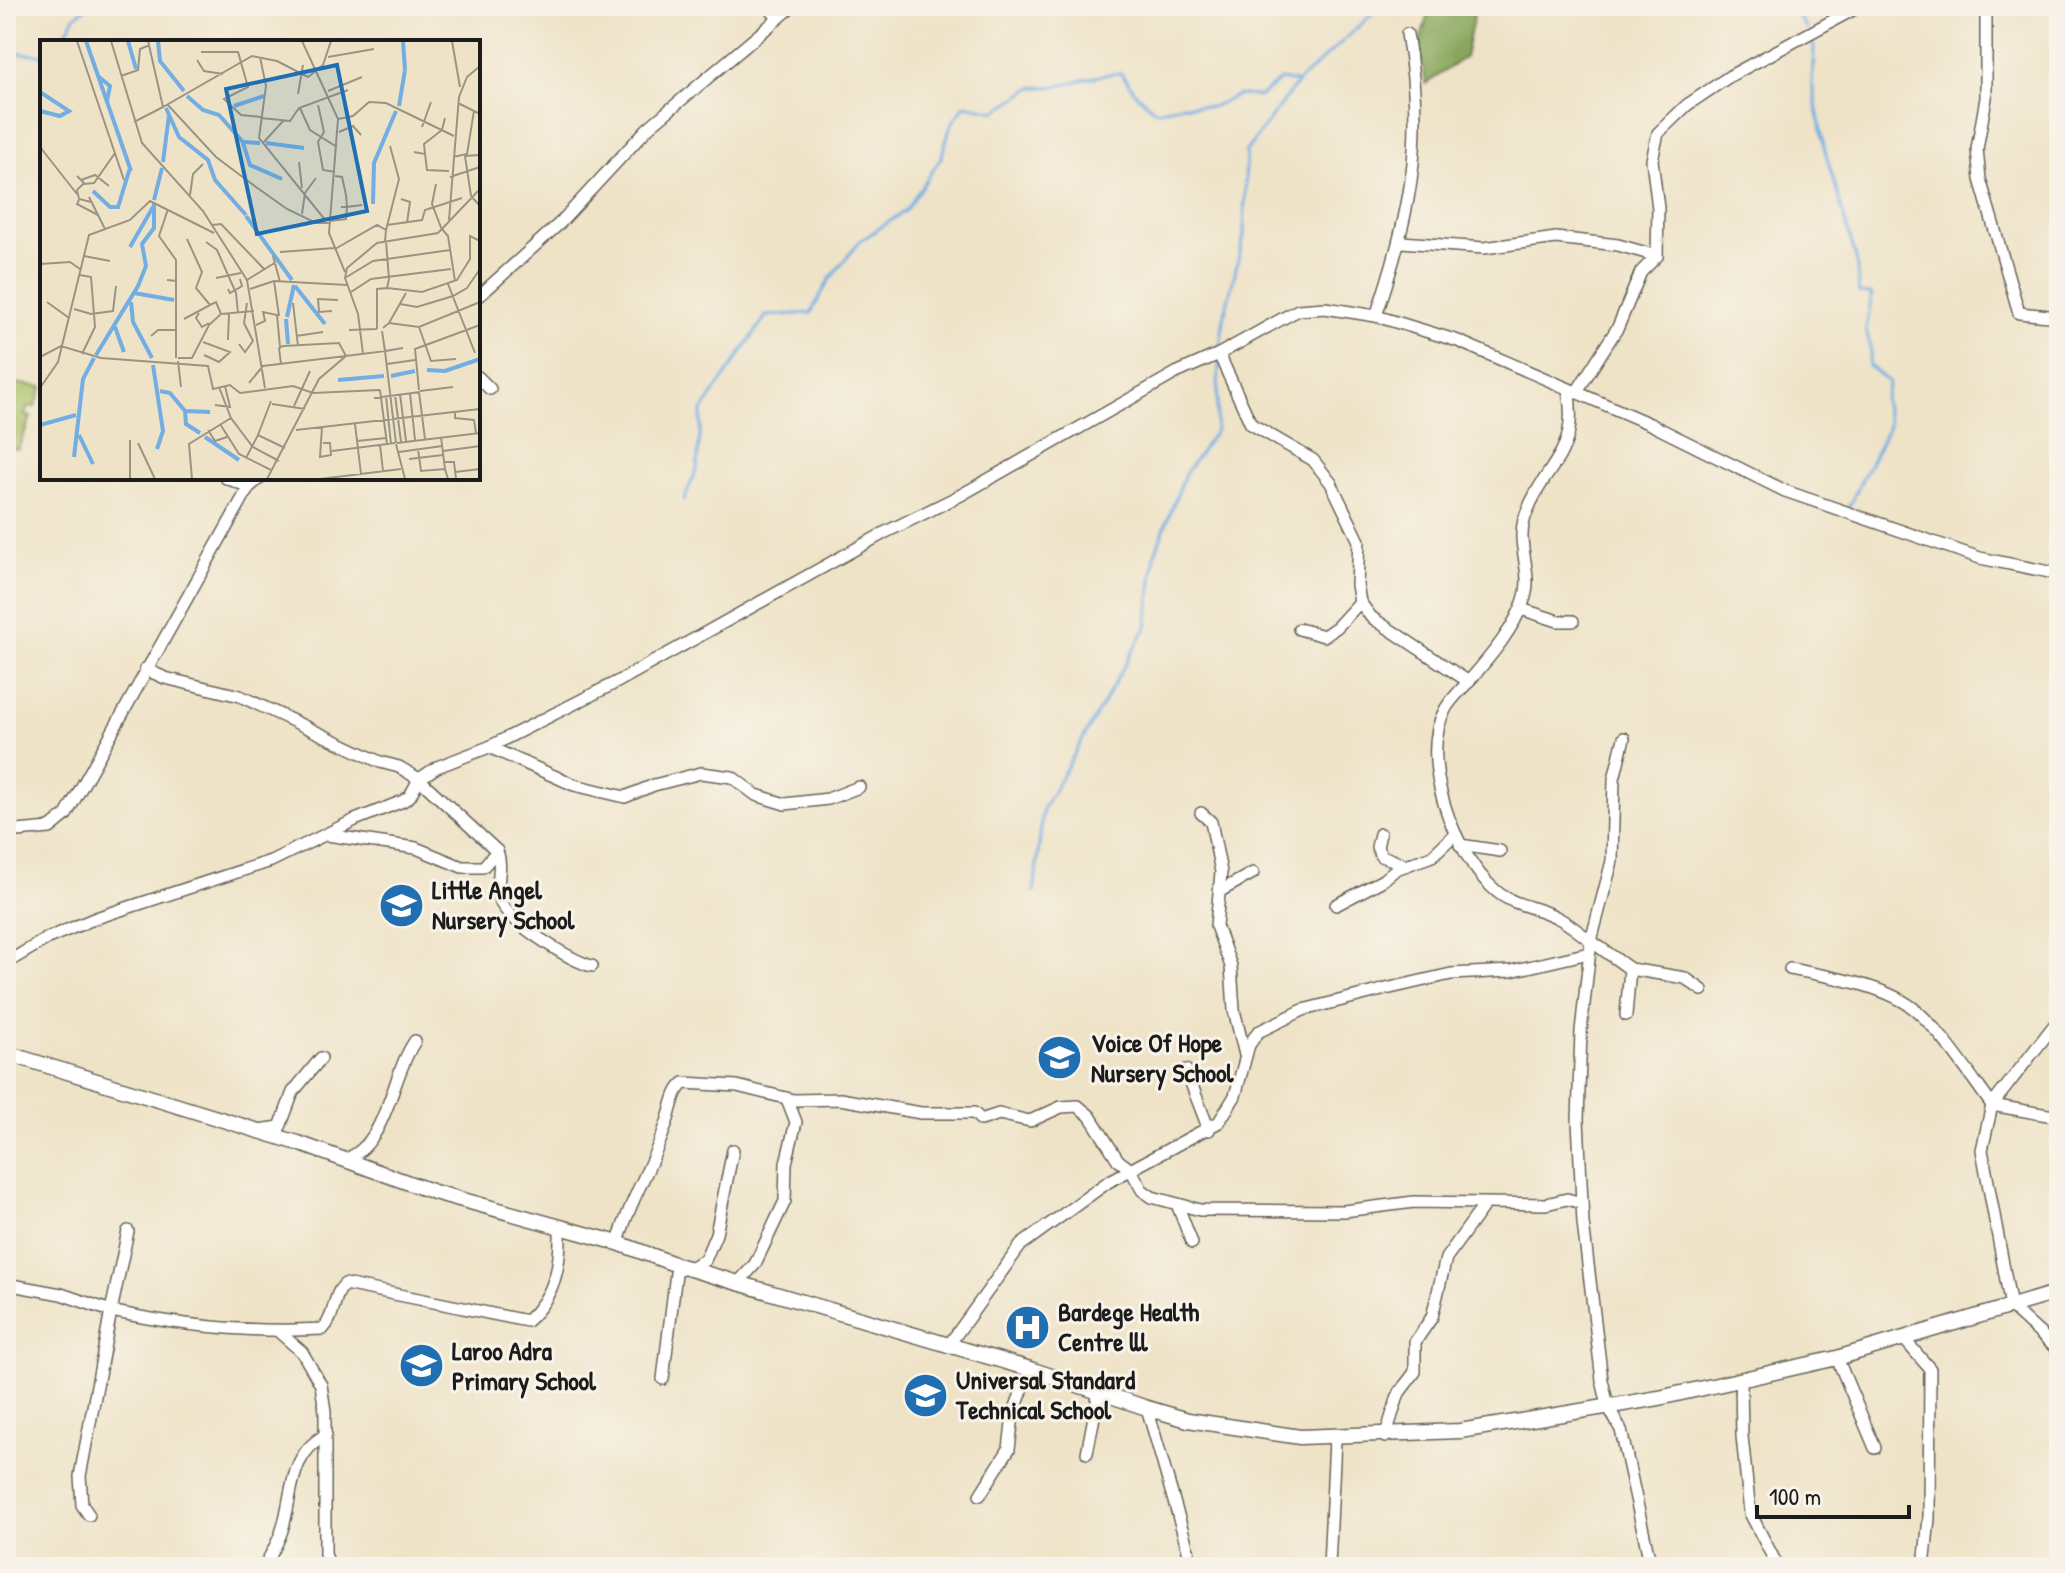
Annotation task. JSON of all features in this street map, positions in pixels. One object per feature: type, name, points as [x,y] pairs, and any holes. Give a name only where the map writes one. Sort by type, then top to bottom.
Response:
[{"type":"street","points":[[767,6],[778,17]]},
{"type":"street","points":[[480,295],[560,223],[648,128],[793,6]]},
{"type":"street","points":[[1589,951],[1556,917],[1499,893],[1457,840],[1440,784],[1437,729],[1447,706],[1494,651],[1521,609],[1528,585],[1521,535],[1526,516],[1571,431],[1572,391],[1618,327],[1641,272],[1657,256],[1658,208],[1652,160],[1658,133],[1687,105],[1730,76],[1860,6]]},
{"type":"street","points":[[1986,6],[1986,98],[1977,149],[1980,179],[2019,313],[2059,317]]},
{"type":"street","points":[[1376,316],[1401,242],[1409,206],[1416,106],[1407,34]]},
{"type":"street","points":[[1401,242],[1484,248],[1556,238],[1618,245],[1657,256]]},
{"type":"street","points":[[6,963],[48,938],[96,918],[271,861],[403,801],[410,796],[419,779],[437,767],[489,747],[619,681],[886,532],[988,481],[1176,373],[1219,354],[1298,310],[1325,308],[1376,316],[1458,341],[1650,424],[1785,491],[1980,558],[2059,574]]},
{"type":"street","points":[[1219,354],[1251,424],[1306,455],[1331,483],[1359,541],[1357,585],[1360,602],[1371,617],[1469,682]]},
{"type":"street","points":[[480,379],[490,389]]},
{"type":"street","points":[[6,832],[50,828],[66,815],[145,669],[253,482]]},
{"type":"street","points":[[1299,629],[1324,636],[1360,602]]},
{"type":"street","points":[[1521,609],[1558,621],[1573,621]]},
{"type":"street","points":[[145,669],[165,678],[240,696],[419,779],[497,851],[502,868],[499,887],[502,904],[558,951],[592,966]]},
{"type":"street","points":[[1624,738],[1614,779],[1612,861],[1589,951],[1579,1070],[1580,1176],[1597,1351],[1608,1406],[1621,1430],[1651,1567]]},
{"type":"street","points":[[489,747],[574,785],[625,797],[654,785],[701,773],[732,777],[756,795],[785,804],[828,799],[859,787]]},
{"type":"street","points":[[948,1346],[1021,1245],[1108,1182],[1209,1130],[1228,1111],[1242,1079],[1245,1055],[1234,1010],[1231,966],[1216,926],[1222,890],[1211,822],[1201,813]]},
{"type":"street","points":[[1380,834],[1377,847],[1381,856],[1407,865]]},
{"type":"street","points":[[326,835],[416,848],[469,868],[487,865],[497,851]]},
{"type":"street","points":[[1336,905],[1457,840],[1500,851]]},
{"type":"street","points":[[1222,890],[1253,873]]},
{"type":"street","points":[[1245,1055],[1258,1032],[1303,1010],[1451,974],[1511,971],[1589,951],[1603,953],[1630,969],[1690,980],[1702,990]]},
{"type":"street","points":[[1626,1015],[1630,969]]},
{"type":"street","points":[[1790,969],[1844,979],[1909,1005],[1951,1051],[1992,1105],[2059,1117]]},
{"type":"street","points":[[2059,1019],[1992,1105],[1982,1150],[2011,1307],[2059,1351]]},
{"type":"street","points":[[342,1160],[357,1156],[368,1146],[398,1081],[405,1055],[415,1041]]},
{"type":"street","points":[[6,1053],[254,1130],[434,1192],[618,1243],[683,1266],[1030,1369],[1147,1408],[1188,1420],[1300,1437],[1335,1439],[1460,1431],[1741,1382],[1837,1358],[2059,1292]]},
{"type":"street","points":[[254,1130],[280,1127],[293,1092],[321,1058]]},
{"type":"street","points":[[1186,1070],[1209,1130]]},
{"type":"street","points":[[618,1243],[624,1220],[659,1146],[681,1084],[737,1086],[787,1099],[840,1099],[921,1113],[974,1113],[981,1120],[999,1114],[1030,1121],[1061,1107],[1078,1106],[1100,1128],[1119,1163],[1131,1170],[1142,1190],[1177,1204],[1212,1210],[1344,1211],[1414,1202],[1546,1204],[1567,1199],[1582,1203]]},
{"type":"street","points":[[738,1283],[755,1264],[785,1201],[786,1163],[796,1122],[787,1099]]},
{"type":"street","points":[[683,1266],[705,1260],[716,1234],[733,1150]]},
{"type":"street","points":[[1567,1199],[1580,1176]]},
{"type":"street","points":[[1177,1204],[1192,1243]]},
{"type":"street","points":[[1385,1437],[1399,1393],[1415,1372],[1415,1342],[1432,1317],[1446,1258],[1485,1204]]},
{"type":"street","points":[[6,1284],[61,1294],[111,1311],[182,1324],[278,1331],[323,1329],[330,1320],[340,1288],[345,1284],[527,1321],[555,1282],[561,1258],[560,1227]]},
{"type":"street","points":[[89,1515],[82,1505],[80,1476],[128,1231]]},
{"type":"street","points":[[663,1379],[683,1266]]},
{"type":"street","points":[[278,1331],[302,1352],[321,1385],[326,1435],[325,1554],[330,1567]]},
{"type":"street","points":[[1904,1339],[1930,1369],[1929,1518],[1924,1567]]},
{"type":"street","points":[[1837,1358],[1875,1448]]},
{"type":"street","points":[[980,1495],[1009,1449],[1013,1415],[1030,1369]]},
{"type":"street","points":[[1741,1382],[1742,1436],[1750,1513],[1778,1567]]},
{"type":"street","points":[[1087,1453],[1099,1391]]},
{"type":"street","points":[[1147,1408],[1193,1567]]},
{"type":"street","points":[[264,1567],[283,1526],[298,1463],[309,1446],[326,1435]]},
{"type":"street","points":[[1329,1567],[1335,1439]]},
{"type":"green space","points":[[1430,6],[1476,6],[1465,57],[1426,84],[1419,46]]},
{"type":"green space","points":[[6,382],[40,387],[35,407],[28,406],[25,415],[31,417],[18,449],[6,448]]},
{"type":"waterway","points":[[62,40],[75,16],[89,6]]},
{"type":"waterway","points":[[91,6],[103,6]]},
{"type":"waterway","points":[[1220,348],[1224,317],[1244,236],[1246,151],[1298,82],[1381,6]]},
{"type":"waterway","points":[[1791,6],[1807,29]]},
{"type":"waterway","points":[[1810,36],[1814,48],[1812,84],[1825,151],[1856,258],[1859,293],[1872,294],[1866,329],[1871,352],[1869,366],[1889,382],[1884,400],[1889,425],[1848,508]]},
{"type":"waterway","points":[[6,59],[20,53],[40,55]]},
{"type":"waterway","points":[[684,500],[697,468],[702,411],[766,316],[811,313],[829,280],[860,241],[905,211],[941,158],[951,125],[965,105],[996,111],[1033,87],[1056,86],[1121,73],[1137,95],[1156,111],[1183,105],[1212,107],[1238,95],[1260,96],[1280,80],[1296,82]]},
{"type":"waterway","points":[[1034,892],[1043,809],[1147,626],[1155,553],[1185,474],[1216,430],[1219,363]]},
{"type":"place","name":"Little Angel Nursery School","points":[[401,905]]},
{"type":"place","name":"Voice Of Hope Nursery School","points":[[1060,1058]]},
{"type":"place","name":"Bardege Health Centre lll","points":[[1027,1327]]},
{"type":"place","name":"Laroo Adra Primary School","points":[[421,1366]]},
{"type":"place","name":"Universal Standard Technical School","points":[[925,1395]]}]
